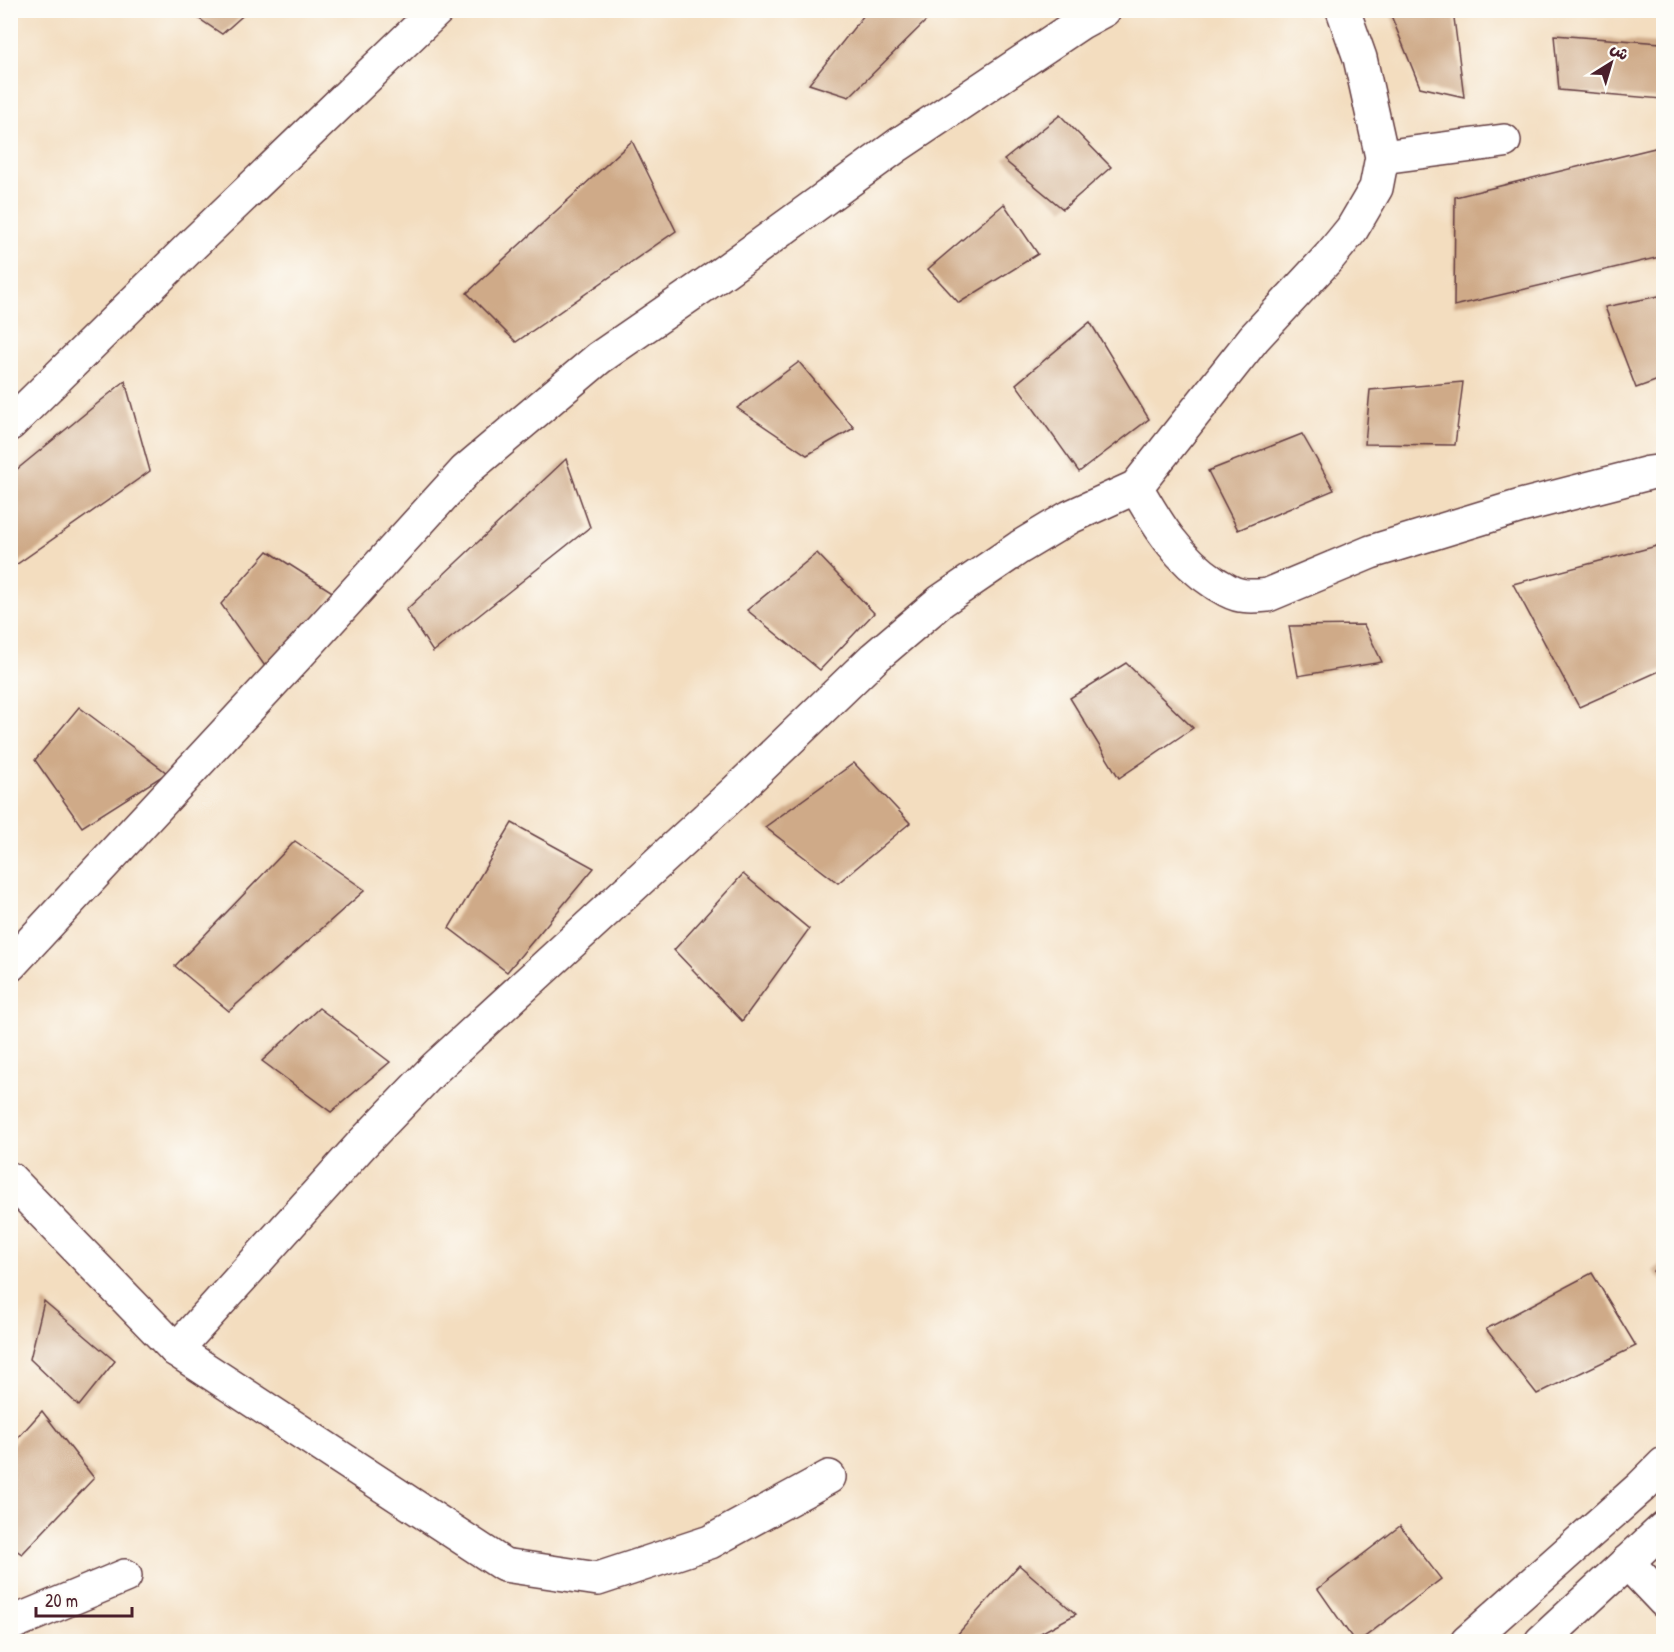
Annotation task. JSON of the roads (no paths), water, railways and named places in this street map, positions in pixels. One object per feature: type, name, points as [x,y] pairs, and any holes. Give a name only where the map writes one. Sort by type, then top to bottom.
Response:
[{"type":"street","points":[[10,424],[192,245],[437,10]]},
{"type":"street","points":[[10,965],[465,471],[599,358],[725,272],[898,145],[1080,23],[1104,10]]},
{"type":"street","points":[[176,1350],[362,1144],[435,1068],[735,792],[874,658],[941,601],[1020,547],[1070,517],[1136,487],[1254,338],[1352,229],[1376,188],[1382,157],[1360,58],[1343,10]]},
{"type":"street","points":[[1382,157],[1504,141]]},
{"type":"street","points":[[1136,487],[1159,527],[1180,554],[1199,572],[1237,595],[1250,596],[1268,595],[1371,552],[1521,506],[1664,471]]},
{"type":"street","points":[[10,1179],[176,1350],[504,1565],[598,1579],[710,1542],[828,1477]]},
{"type":"street","points":[[1467,1641],[1664,1464]]},
{"type":"street","points":[[1541,1641],[1664,1528]]},
{"type":"street","points":[[1627,1562],[1664,1601]]},
{"type":"street","points":[[10,1624],[124,1576]]}]
